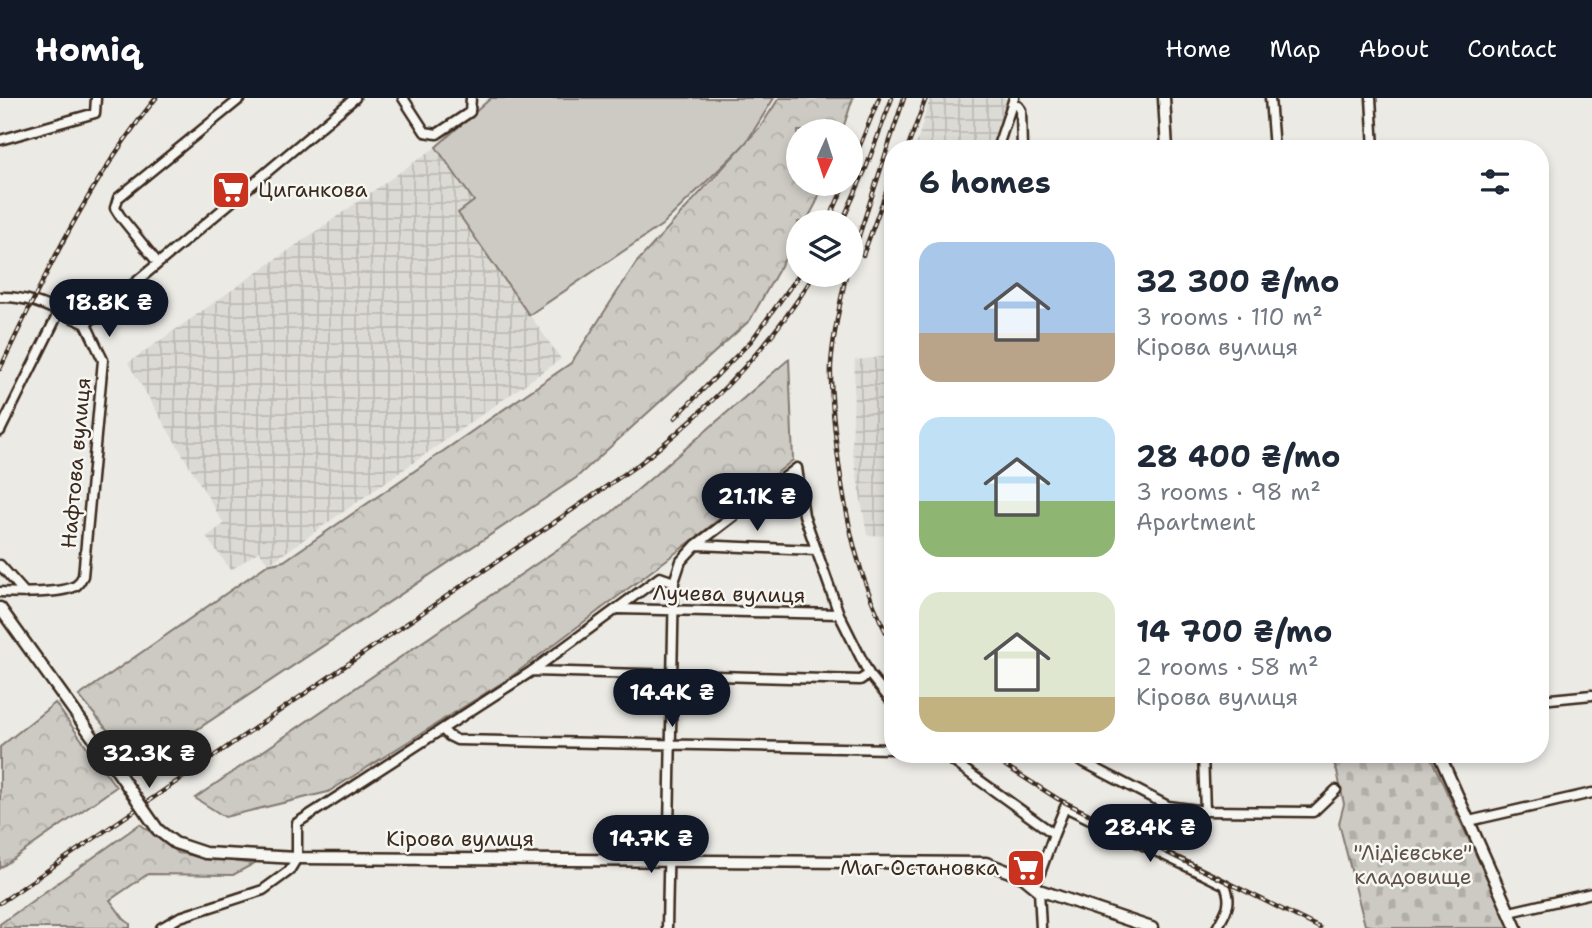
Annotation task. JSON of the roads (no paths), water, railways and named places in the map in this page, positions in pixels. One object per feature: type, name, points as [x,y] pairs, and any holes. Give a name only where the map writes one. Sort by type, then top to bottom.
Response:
[{"type":"main road","points":[[1164,98],[1166,140]]},
{"type":"main road","name":"Кірова вулиця","points":[[0,608],[158,830],[175,843],[205,853],[297,858],[986,863],[1023,877],[1037,889],[1152,928]]},
{"type":"main road","points":[[1443,763],[1516,928]]},
{"type":"street","points":[[158,263],[115,208],[118,198],[241,98]]},
{"type":"street","points":[[0,296],[20,296],[86,324],[355,98]]},
{"type":"street","points":[[403,98],[425,132],[437,134],[470,112],[471,98]]},
{"type":"street","points":[[1270,98],[1273,140]]},
{"type":"street","points":[[1371,98],[1373,140]]},
{"type":"street","points":[[0,140],[95,114],[96,101]]},
{"type":"street","points":[[1000,140],[1013,101],[1021,110],[1022,140]]},
{"type":"street","points":[[0,431],[59,312]]},
{"type":"street","name":"Нафтова вулиця","points":[[0,592],[25,593],[68,589],[77,585],[83,576],[103,360],[86,324]]},
{"type":"street","points":[[667,928],[674,582],[681,561],[696,545],[797,468],[804,515],[839,614],[869,674],[884,692]]},
{"type":"street","points":[[696,545],[816,550]]},
{"type":"street","points":[[0,565],[25,593]]},
{"type":"street","points":[[161,928],[180,917],[263,890],[289,871],[297,858],[297,823],[532,671],[660,577],[674,582]]},
{"type":"street","name":"Лучева вулиця","points":[[618,609],[839,614]]},
{"type":"street","points":[[532,671],[860,680],[869,674]]},
{"type":"street","points":[[1549,699],[1592,695]]},
{"type":"street","points":[[443,730],[457,740],[884,749]]},
{"type":"street","points":[[955,763],[1054,834]]},
{"type":"street","points":[[1085,763],[1167,806],[1205,811],[1313,812],[1336,790]]},
{"type":"street","points":[[1203,763],[1205,811]]},
{"type":"street","points":[[1469,821],[1592,793]]},
{"type":"street","points":[[1041,928],[1037,889],[1065,807],[1225,885],[1230,896],[1229,905],[1217,928]]},
{"type":"street","points":[[1510,912],[1592,893]]},
{"type":"railway","points":[[0,369],[70,229],[110,162],[156,98]]},
{"type":"railway","points":[[863,138],[879,98]]},
{"type":"railway","points":[[847,210],[892,98]]},
{"type":"railway","points":[[890,140],[904,98]]},
{"type":"railway","points":[[910,140],[926,98]]},
{"type":"railway","points":[[863,223],[884,159]]},
{"type":"railway","points":[[833,210],[840,196]]},
{"type":"railway","points":[[863,255],[884,198]]},
{"type":"railway","points":[[675,418],[751,341],[790,287]]},
{"type":"railway","points":[[0,903],[639,464],[713,400],[757,354],[806,287]]},
{"type":"railway","points":[[844,287],[831,365],[837,450],[855,550],[870,597],[884,628]]},
{"type":"railway","points":[[1001,763],[1058,799],[1320,928]]},
{"type":"place","name":"Циганкова","points":[[231,190]]},
{"type":"place","name":"Маг Остановка","points":[[1026,868]]},
{"type":"park label","name":"\"Лідієвське\" кладовище","points":[[1413,865]]}]
